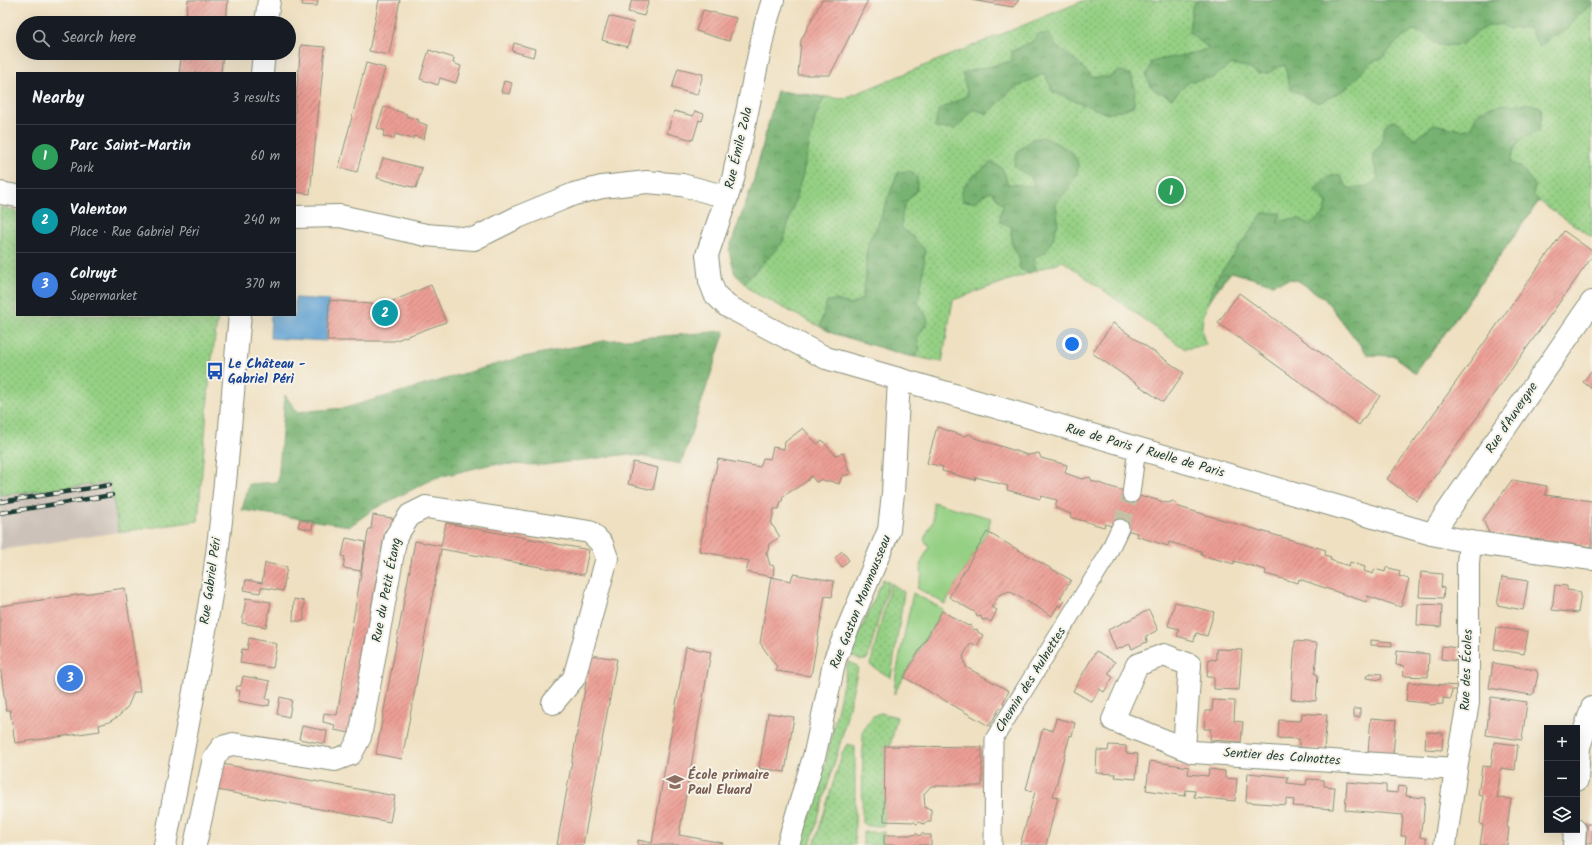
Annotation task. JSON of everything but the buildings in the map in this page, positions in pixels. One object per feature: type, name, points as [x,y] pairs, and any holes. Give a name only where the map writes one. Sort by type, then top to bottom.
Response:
[{"type":"street","points":[[267,16],[268,0]]},
{"type":"street","name":"Rue Émile Zola","points":[[715,294],[710,281],[707,255],[733,179],[765,26],[773,0]]},
{"type":"street","points":[[262,72],[263,60]]},
{"type":"street","points":[[296,217],[340,216],[426,235],[474,239],[518,217],[574,194],[602,186],[647,182],[682,186],[727,197]]},
{"type":"street","points":[[0,193],[16,196]]},
{"type":"street","name":"Rue de Paris / Ruelle de Paris","points":[[715,294],[727,306],[826,358],[900,378],[1432,534],[1470,542],[1592,559]]},
{"type":"street","name":"Rue d'Auvergne","points":[[1432,534],[1592,302]]},
{"type":"street","name":"Rue Gabriel Péri","points":[[165,845],[212,588],[224,489],[240,316]]},
{"type":"street","name":"Rue Gaston Monmousseau","points":[[788,845],[815,753],[835,659],[889,530],[893,493],[900,378]]},
{"type":"street","points":[[1131,494],[1137,448]]},
{"type":"street","name":"Rue du Petit Étang","points":[[195,845],[214,758],[222,747],[233,744],[335,760],[351,754],[360,737],[396,536],[410,515],[426,507],[590,532],[602,544],[607,558],[574,678],[553,703]]},
{"type":"street","name":"Chemin des Aulnettes","points":[[992,845],[994,739],[1106,558],[1120,528]]},
{"type":"street","name":"Rue des Écoles","points":[[1445,845],[1456,769],[1468,703],[1468,563],[1470,542]]},
{"type":"street","name":"Sentier des Colnottes","points":[[1184,748],[1190,665],[1164,655],[1137,665],[1113,720],[1193,752],[1456,769]]},
{"type":"street","points":[[1578,761],[1578,747],[1592,708]]},
{"type":"street","points":[[1574,845],[1575,833]]},
{"type":"shaded area","points":[[0,381],[93,384],[119,532],[0,550]]},
{"type":"green space","points":[[1085,0],[1592,0],[1592,237],[1539,201],[1428,357],[1422,361],[1416,374],[1395,356],[1368,355],[1325,299],[1299,281],[1290,279],[1272,284],[1232,272],[1212,297],[1205,311],[1202,328],[1206,345],[1185,349],[1063,261],[953,300],[942,362],[905,355],[832,333],[753,292],[735,274],[729,250],[753,183],[777,91],[843,99]]},
{"type":"green space","points":[[1198,0],[1592,0],[1592,4],[1577,16],[1568,29],[1553,36],[1539,47],[1529,27],[1509,29],[1501,24],[1485,27],[1462,44],[1445,46],[1434,43],[1425,34],[1414,30],[1399,40],[1382,58],[1371,63],[1345,89],[1319,103],[1292,90],[1288,81],[1285,65],[1278,67],[1269,73],[1259,74],[1246,67],[1232,64],[1212,78],[1190,81],[1172,98],[1154,90],[1146,77],[1152,62],[1194,53],[1209,48],[1189,33],[1192,7]]},
{"type":"green space","points":[[1038,34],[1049,34],[1056,46],[1076,61],[1092,77],[1109,77],[1121,71],[1131,75],[1135,88],[1134,106],[1108,114],[1053,92],[1044,73],[1012,90],[988,114],[973,109],[956,129],[935,128],[938,110],[968,95],[962,73],[1012,61],[1012,51],[1032,42]]},
{"type":"green space","points":[[777,91],[824,97],[815,119],[802,177],[783,242],[744,283],[735,274],[729,250],[753,183]]},
{"type":"green space","points":[[1530,104],[1541,107],[1542,118],[1538,132],[1527,136],[1519,143],[1513,152],[1511,164],[1520,166],[1535,185],[1533,195],[1539,200],[1428,357],[1422,361],[1416,374],[1395,356],[1368,355],[1325,299],[1299,281],[1290,279],[1272,284],[1232,272],[1223,280],[1207,306],[1214,282],[1263,213],[1281,213],[1278,223],[1283,220],[1301,219],[1310,225],[1324,214],[1327,203],[1315,191],[1325,179],[1339,174],[1348,188],[1360,188],[1368,185],[1378,178],[1372,155],[1381,145],[1385,125],[1392,121],[1399,122],[1407,132],[1416,139],[1434,124],[1461,130],[1472,128],[1476,116],[1486,108],[1501,105]]},
{"type":"green space","points":[[1043,137],[1069,151],[1078,163],[1078,169],[1073,182],[1056,203],[1058,223],[1053,239],[1045,253],[1034,257],[1036,267],[1030,273],[1020,269],[1019,257],[1012,245],[1011,226],[1000,222],[1000,215],[1003,205],[991,191],[983,195],[975,202],[963,201],[962,194],[966,183],[991,162],[1002,168],[1008,184],[1035,186],[1031,177],[1014,166],[1017,152],[1032,139]]},
{"type":"green space","points":[[911,171],[917,177],[917,190],[904,207],[902,228],[925,250],[923,275],[918,303],[925,313],[928,321],[917,339],[920,350],[915,357],[832,333],[820,326],[827,301],[837,300],[850,305],[862,299],[866,277],[866,255],[869,240],[877,227],[898,172]]},
{"type":"green space","points":[[0,207],[16,211],[16,316],[218,316],[210,373],[198,521],[119,532],[110,483],[0,495]]},
{"type":"green space","points":[[725,331],[681,464],[629,454],[544,465],[492,464],[435,478],[374,509],[350,526],[242,510],[249,484],[278,482],[285,395],[297,412],[345,408],[518,358],[603,341]]},
{"type":"green space","points":[[933,502],[991,518],[987,532],[945,604],[917,588],[922,574],[920,565],[929,547],[924,539],[933,521]]},
{"type":"green space","points":[[883,579],[889,582],[868,657],[866,660],[860,660],[850,655]]},
{"type":"green space","points":[[891,583],[904,592],[891,678],[870,665]]},
{"type":"green space","points":[[913,593],[943,609],[894,694],[896,674]]},
{"type":"green space","points":[[848,661],[858,668],[842,737],[810,845],[800,845],[827,757]]},
{"type":"green space","points":[[881,713],[897,717],[890,746],[885,746],[884,826],[867,826],[862,823],[863,730],[872,717]]},
{"type":"green space","points":[[847,744],[855,747],[855,845],[814,845],[843,751]]},
{"type":"green space","points":[[863,832],[884,832],[884,845],[863,845]]},
{"type":"water","points":[[296,298],[329,300],[327,341],[270,338],[271,316],[296,316]]},
{"type":"tunnel","points":[[1120,528],[1131,494]]},
{"type":"railway","points":[[0,502],[110,485]]},
{"type":"railway","points":[[0,513],[112,495]]},
{"type":"place","name":"Parc Saint-Martin","points":[[1171,191]]},
{"type":"place","name":"Valenton","points":[[385,313]]},
{"type":"place","name":"Le Château - Gabriel Péri","points":[[215,371]]},
{"type":"place","name":"Colruyt","points":[[70,678]]},
{"type":"place","name":"École primaire Paul Eluard","points":[[675,782]]}]
